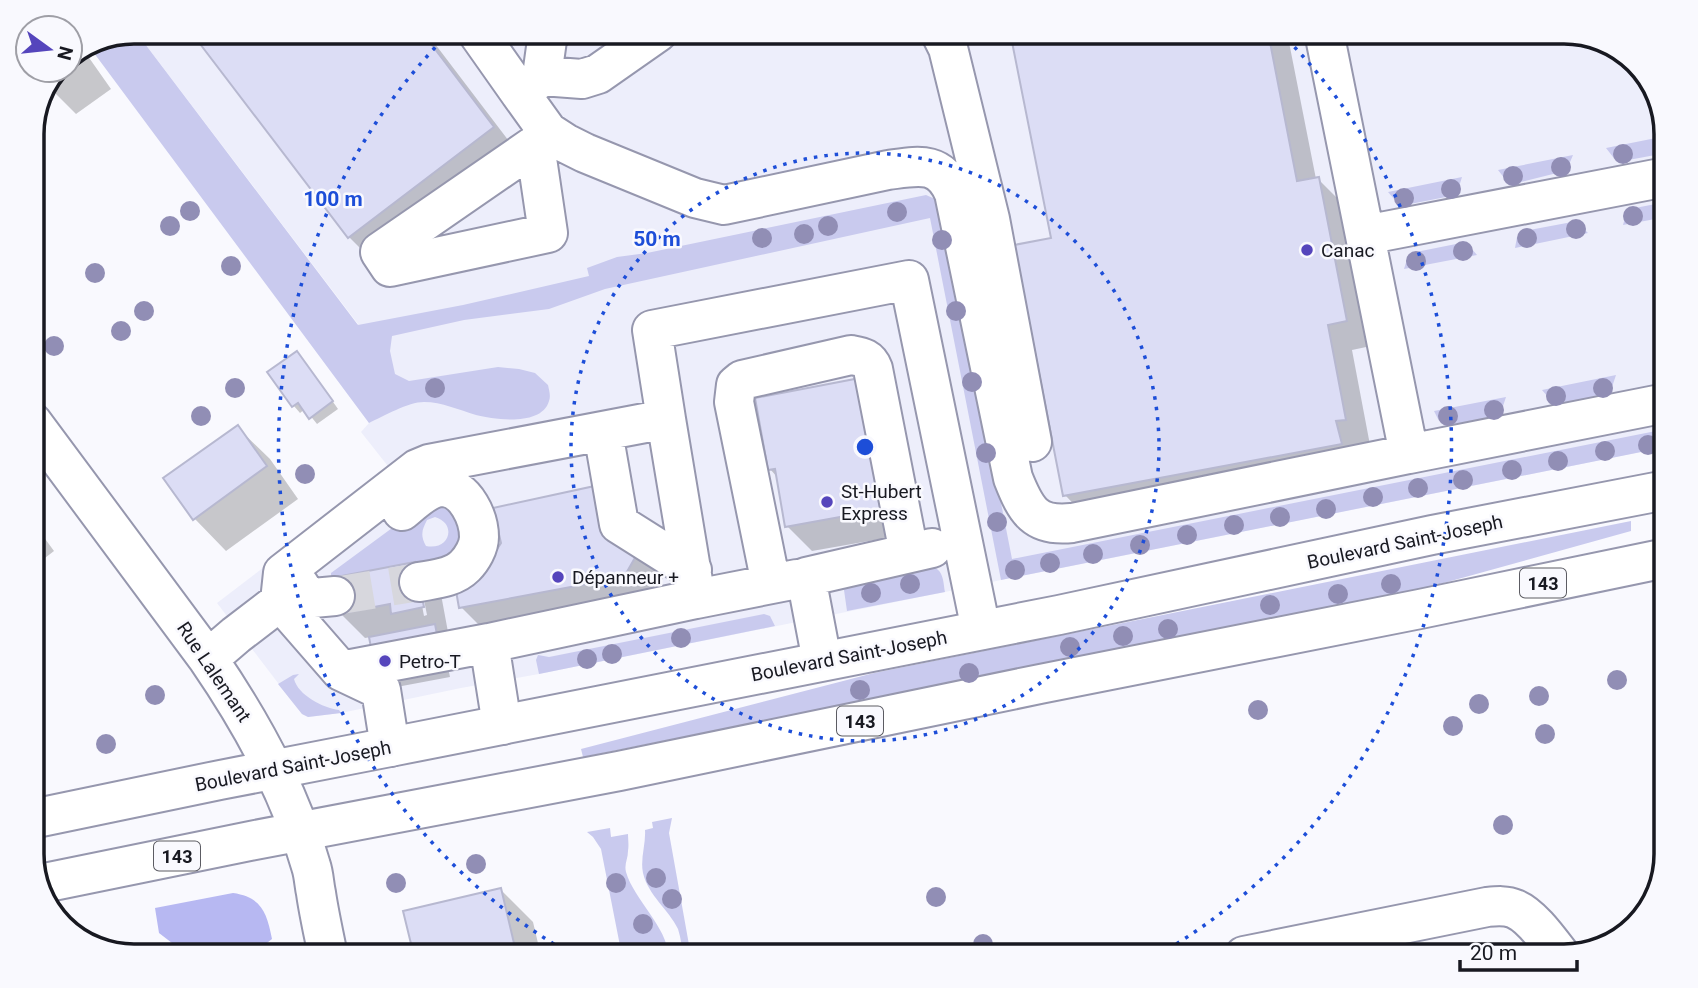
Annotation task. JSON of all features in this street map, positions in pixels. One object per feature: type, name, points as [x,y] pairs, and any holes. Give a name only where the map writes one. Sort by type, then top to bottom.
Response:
[{"type":"main road","points":[[489,44],[531,85]]},
{"type":"main road","points":[[546,44],[531,85],[542,139],[598,158],[695,198],[724,205],[914,166],[942,173],[950,182],[954,193],[1013,478],[1029,512],[1041,520],[1057,525],[1072,523],[1654,404]]},
{"type":"main road","points":[[531,85],[582,79],[598,74],[641,44]]},
{"type":"main road","points":[[946,44],[990,219],[1048,522]]},
{"type":"main road","points":[[1326,44],[1409,454]]},
{"type":"main road","points":[[1365,235],[1654,179]]},
{"type":"main road","points":[[694,585],[652,330],[909,279],[981,630]]},
{"type":"main road","points":[[909,553],[871,362],[877,352],[883,349],[922,340]]},
{"type":"main road","points":[[822,661],[788,580],[734,402],[736,385],[742,380],[851,355],[871,362]]},
{"type":"main road","points":[[390,747],[381,690],[341,671],[279,601],[283,573],[417,469],[429,464],[666,419]]},
{"type":"main road","points":[[603,432],[619,524],[694,585]]},
{"type":"main road","name":"Rue Lalemant","points":[[44,438],[208,659],[274,769],[300,832],[314,877],[326,944]]},
{"type":"main road","points":[[208,659],[279,601],[430,490],[443,487],[455,491],[468,503],[476,519],[479,538],[475,552],[464,567],[451,576],[419,582]]},
{"type":"main road","name":"Boulevard Saint-Joseph","points":[[44,817],[981,630],[1432,535],[1654,492]]},
{"type":"main road","points":[[341,671],[489,643],[694,585],[788,580],[963,541]]},
{"type":"main road","name":"143","points":[[49,882],[619,771],[1654,560]]},
{"type":"main road","points":[[279,601],[335,596]]},
{"type":"main road","points":[[489,643],[502,725]]},
{"type":"main road","points":[[1307,944],[1503,906],[1516,909],[1528,918],[1550,944]]},
{"type":"shaded area","points":[[145,44],[1564,44],[1588,47],[1619,62],[1639,84],[1653,116],[1654,449],[539,674],[341,713],[308,717],[294,704],[217,603],[391,470],[361,432],[369,423],[304,335],[358,324]]},
{"type":"shaded area","points":[[145,44],[358,325],[463,305],[589,276],[587,268],[617,257],[926,195],[935,199],[943,207],[1012,559],[1654,431],[1654,449],[1001,580],[930,218],[605,289],[549,309],[464,320],[392,336],[390,351],[395,374],[409,381],[498,367],[519,369],[535,373],[548,385],[550,399],[545,409],[528,418],[485,417],[424,402],[404,407],[369,423],[94,54],[122,45]]},
{"type":"shaded area","points":[[1654,138],[1654,155],[1623,161],[1613,157],[1606,148]]},
{"type":"shaded area","points":[[1573,155],[1568,167],[1561,172],[1517,183],[1505,179],[1498,170]]},
{"type":"shaded area","points":[[1462,177],[1458,190],[1451,196],[1405,205],[1395,200],[1388,192]]},
{"type":"shaded area","points":[[1654,204],[1654,219],[1623,225],[1626,214],[1635,208]]},
{"type":"shaded area","points":[[1572,222],[1588,233],[1515,248],[1517,237],[1524,231]]},
{"type":"shaded area","points":[[1461,243],[1477,255],[1404,269],[1408,256],[1416,252]]},
{"type":"shaded area","points":[[1616,375],[1612,387],[1603,396],[1557,404],[1542,390]]},
{"type":"shaded area","points":[[1506,397],[1501,412],[1492,417],[1450,425],[1438,419],[1434,411]]},
{"type":"shaded area","points":[[422,506],[440,506],[455,518],[460,539],[453,554],[417,569],[415,562],[331,578],[331,573]],"holes":[[[435,517],[442,520],[448,531],[445,541],[440,545],[426,546],[422,533],[427,520]]]},
{"type":"shaded area","points":[[1631,521],[1631,531],[1422,589],[583,757],[581,749],[874,673]]},
{"type":"shaded area","points":[[931,566],[941,573],[945,592],[847,611],[844,590],[846,585]]},
{"type":"shaded area","points":[[764,614],[770,616],[775,626],[539,674],[536,660],[538,655],[549,657]]},
{"type":"shaded area","points":[[299,674],[294,679],[300,690],[319,704],[341,713],[308,717],[302,714],[278,684]]},
{"type":"shaded area","points":[[672,818],[669,833],[689,944],[682,944],[678,929],[649,888],[643,873],[645,830],[653,828],[652,822]]},
{"type":"shaded area","points":[[610,828],[611,837],[628,834],[626,872],[666,944],[620,944],[601,849],[587,832]]},
{"type":"shaded area","points":[[233,893],[243,895],[261,907],[272,939],[266,944],[172,943],[159,933],[155,908]]},
{"type":"building","points":[[200,44],[431,44],[494,127],[348,238]]},
{"type":"building","points":[[1012,44],[1270,44],[1297,181],[1319,177],[1347,321],[1328,325],[1346,420],[1336,421],[1342,444],[1063,496],[1014,245],[1051,238]]},
{"type":"building","points":[[297,351],[333,401],[309,419],[298,403],[292,407],[267,372]]},
{"type":"building","points":[[860,378],[884,509],[785,527],[775,469],[768,470],[755,398]]},
{"type":"building","points":[[238,425],[267,466],[193,520],[163,478]]},
{"type":"building","points":[[604,484],[640,549],[624,577],[459,608],[455,585],[476,581],[501,543],[493,508]]},
{"type":"building","points":[[415,562],[424,607],[391,614],[390,604],[338,614],[331,578]]},
{"type":"building","points":[[435,624],[444,671],[378,684],[369,637]]},
{"type":"building","points":[[501,888],[514,944],[411,944],[403,911]]},
{"type":"tunnel","points":[[335,596],[419,582]]},
{"type":"place","name":"Canac","points":[[1307,250]]},
{"type":"place","name":"St-Hubert Express","points":[[827,502]]},
{"type":"place","name":"Dépanneur +","points":[[558,577]]},
{"type":"place","name":"Petro-T","points":[[385,661]]}]
